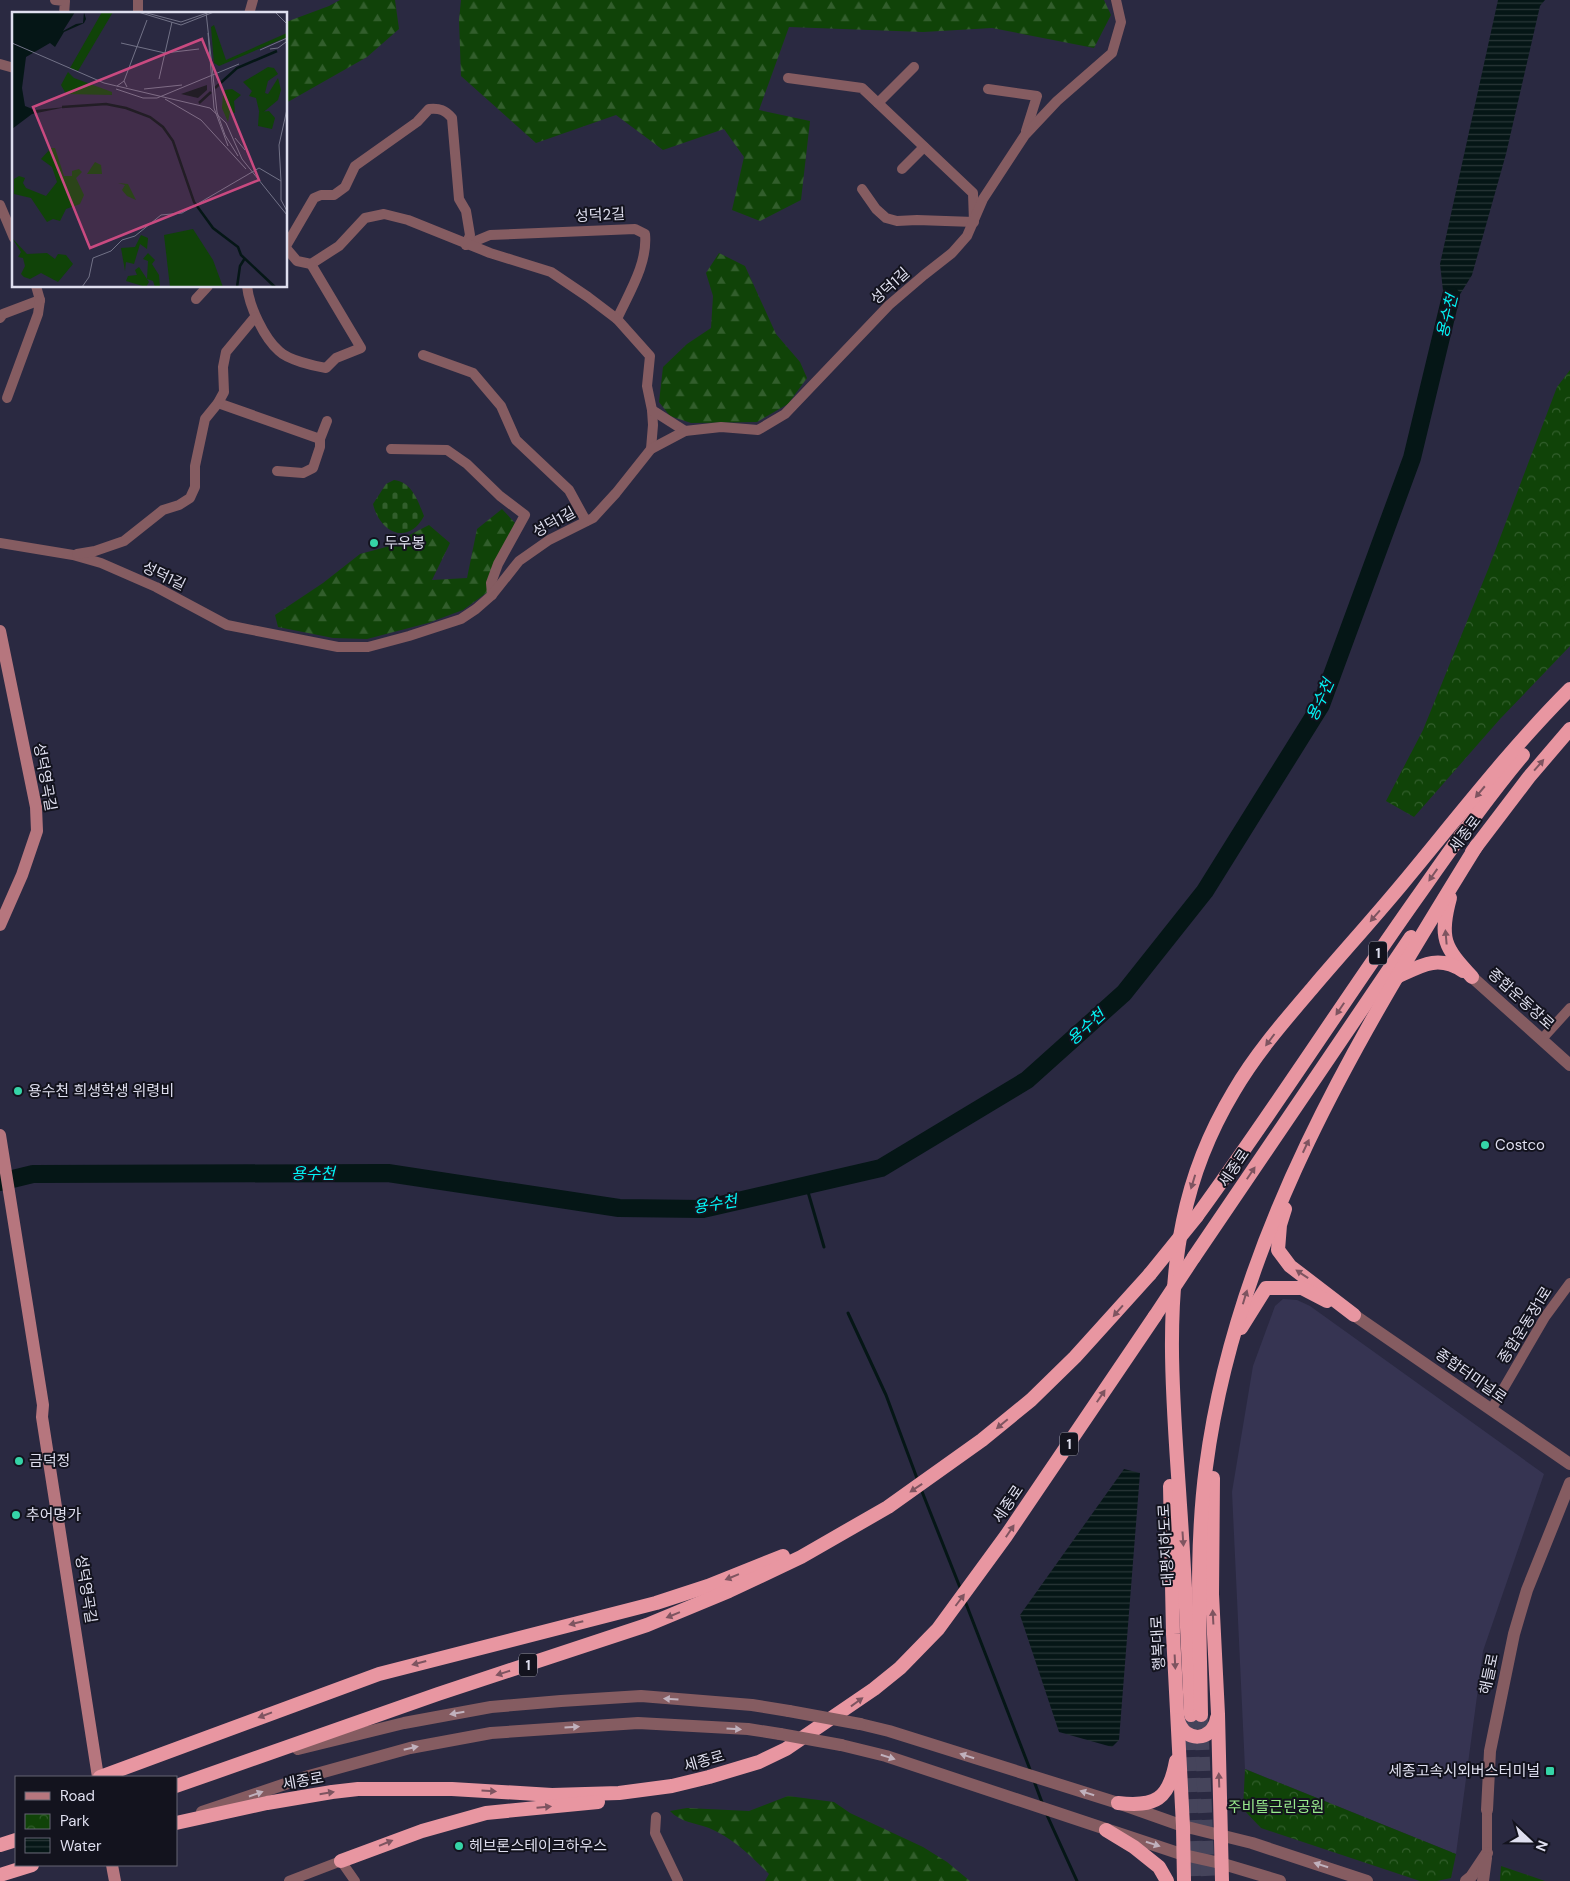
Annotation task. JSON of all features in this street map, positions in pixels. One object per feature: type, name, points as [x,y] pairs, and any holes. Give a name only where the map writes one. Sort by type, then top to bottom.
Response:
[{"type":"highway","name":"대평지하도로","points":[[1190,1716],[1183,1552],[1173,1403],[1172,1314],[1175,1268],[1183,1220],[1194,1179],[1213,1132],[1233,1092],[1283,1022],[1521,742],[1570,690]]},
{"type":"highway","name":"세종로","points":[[182,1784],[438,1694],[647,1625],[729,1591],[802,1557],[888,1507],[982,1440],[1031,1400],[1075,1357],[1150,1274],[1197,1216],[1236,1163],[1370,964],[1462,834],[1512,768],[1570,699]]},
{"type":"highway","name":"세종로","points":[[178,1822],[267,1803],[358,1789],[452,1789],[552,1795],[589,1795],[672,1786],[759,1762],[786,1750],[874,1689],[900,1668],[938,1629],[982,1571],[1395,960],[1477,845],[1529,777],[1570,729]]},
{"type":"highway","points":[[1222,1881],[1220,1863],[1218,1714],[1212,1594],[1216,1412],[1228,1353],[1265,1239],[1295,1168],[1353,1053],[1477,845]]},
{"type":"highway","points":[[1453,883],[1446,914],[1445,943],[1453,957],[1472,977]]},
{"type":"highway","points":[[1397,978],[1432,962],[1456,966],[1472,977]]},
{"type":"highway","points":[[1295,1168],[1280,1225],[1278,1250],[1290,1266],[1354,1314]]},
{"type":"highway","points":[[1228,1353],[1246,1318],[1266,1288],[1302,1288],[1354,1314]]},
{"type":"highway","name":"대평지하도로","points":[[1190,1716],[1199,1544],[1206,1466],[1216,1412]]},
{"type":"highway","points":[[102,1776],[379,1674],[656,1602],[708,1586],[858,1524]]},
{"type":"highway","points":[[1190,1716],[1180,1728],[1186,1733],[1199,1737],[1211,1732],[1216,1726],[1218,1714]]},
{"type":"highway","points":[[1118,1803],[1136,1805],[1159,1799],[1168,1788],[1174,1772],[1180,1735],[1190,1716]]},
{"type":"highway","points":[[1180,1735],[1184,1881]]},
{"type":"highway","points":[[341,1861],[422,1830],[486,1813],[618,1800],[647,1795],[672,1786]]},
{"type":"highway","points":[[1106,1830],[1134,1847],[1159,1867],[1168,1881]]},
{"type":"highway","points":[[0,1846],[15,1840]]},
{"type":"highway","points":[[0,1875],[29,1866]]},
{"type":"main road","name":"성덕영곡길","points":[[0,631],[36,808],[36,831],[22,875],[0,925]]},
{"type":"main road","name":"성덕영곡길","points":[[0,1135],[99,1776]]},
{"type":"main road","points":[[112,1866],[114,1881]]},
{"type":"street","points":[[55,0],[65,1],[64,12]]},
{"type":"street","name":"성덕1길","points":[[0,543],[73,555],[101,563],[156,587],[227,625],[338,647],[368,647],[439,627],[460,619],[492,596],[519,561],[550,540],[593,518],[616,493],[651,449],[685,431],[721,427],[758,430],[785,414],[888,305],[952,253],[967,236],[983,198],[1025,135],[1057,101],[1112,53],[1121,22],[1116,0]]},
{"type":"street","points":[[878,103],[914,67]]},
{"type":"street","points":[[788,78],[862,88],[973,193],[974,222],[897,221],[886,218],[876,209],[862,189]]},
{"type":"street","points":[[988,89],[1037,96],[1025,135]]},
{"type":"street","points":[[288,244],[314,198],[321,195],[334,195],[345,187],[355,166],[417,122],[429,109],[438,108],[445,111],[452,118],[459,199],[466,212],[470,235],[466,245]]},
{"type":"street","points":[[902,169],[924,147]]},
{"type":"street","points":[[0,205],[12,233]]},
{"type":"street","points":[[288,250],[297,261],[311,264],[339,246],[365,218],[384,214],[417,224],[466,245],[551,272],[588,296],[617,319],[650,356],[646,386],[652,410],[651,449]]},
{"type":"street","name":"성덕2길","points":[[466,245],[490,235],[635,229],[645,234],[646,243],[642,261],[617,319]]},
{"type":"street","points":[[248,288],[255,318],[280,352],[304,363],[326,368],[336,358],[361,348],[311,264]]},
{"type":"street","points":[[7,398],[38,314],[40,300],[37,288]]},
{"type":"street","points":[[196,300],[206,288]]},
{"type":"street","points":[[0,318],[3,314],[40,300]]},
{"type":"street","points":[[255,318],[226,352],[224,392],[218,403],[320,439]]},
{"type":"street","points":[[423,355],[473,372],[501,406],[516,440],[569,490],[586,521]]},
{"type":"street","name":"성덕1길","points":[[73,555],[124,541],[163,510],[179,505],[190,498],[195,487],[195,466],[205,419],[218,403]]},
{"type":"street","points":[[652,410],[685,431]]},
{"type":"street","points":[[277,470],[303,473],[313,468],[320,447],[320,439],[327,421]]},
{"type":"street","points":[[391,449],[447,450],[468,464],[500,496],[526,515],[498,564],[491,583],[492,596]]},
{"type":"street","name":"종합운동장로","points":[[1472,977],[1570,1065]]},
{"type":"street","points":[[1542,1039],[1570,1008]]},
{"type":"street","name":"종합운동장1로","points":[[1491,1410],[1545,1317],[1570,1283]]},
{"type":"street","name":"종합터미널로","points":[[1354,1314],[1570,1464]]},
{"type":"street","name":"해들로","points":[[1483,1881],[1487,1853],[1490,1751],[1514,1634],[1527,1590],[1570,1483]]},
{"type":"street","points":[[182,1784],[303,1748],[404,1723],[491,1707],[561,1700],[641,1696],[752,1705],[860,1724],[888,1731],[1118,1803],[1183,1826],[1220,1834],[1367,1881]]},
{"type":"street","points":[[178,1821],[308,1776],[410,1748],[491,1733],[638,1723],[748,1729],[841,1745],[886,1756],[1184,1855],[1220,1863],[1280,1881]]},
{"type":"street","points":[[656,1817],[654,1833],[678,1881]]},
{"type":"street","points":[[1466,1881],[1471,1877],[1487,1853]]},
{"type":"street","points":[[289,1881],[341,1861],[354,1881]]},
{"type":"shaded area","points":[[1283,1299],[1297,1300],[1310,1306],[1544,1474],[1483,1651],[1456,1854],[1245,1769],[1232,1492],[1253,1366],[1275,1306]]},
{"type":"green space","points":[[340,0],[395,0],[399,29],[367,57],[288,102],[288,21]]},
{"type":"green space","points":[[461,0],[1104,0],[1111,15],[1094,48],[992,28],[923,32],[789,27],[759,110],[810,121],[801,200],[760,221],[732,210],[744,157],[724,129],[663,150],[616,115],[536,143],[461,76],[459,20]]},
{"type":"green space","points":[[719,253],[745,266],[776,334],[800,362],[807,378],[788,404],[757,422],[691,423],[670,416],[659,402],[663,367],[687,344],[711,328],[713,296],[706,273]]},
{"type":"green space","points":[[1570,370],[1570,646],[1500,719],[1414,817],[1386,801],[1423,730],[1489,567],[1557,387]]},
{"type":"green space","points":[[394,480],[410,488],[424,516],[418,525],[410,531],[403,533],[395,532],[388,528],[377,514],[373,504],[386,484]]},
{"type":"green space","points":[[502,509],[515,523],[503,547],[489,591],[463,610],[428,623],[367,639],[333,638],[278,627],[275,615],[323,583],[360,554],[386,547],[429,525],[450,543],[432,580],[467,578],[477,529]]},
{"type":"green space","points":[[1555,569],[1567,583],[1559,589],[1548,576]]},
{"type":"green space","name":"주비뜰근린공원","points":[[1245,1769],[1456,1854],[1451,1878],[1437,1881],[1420,1881],[1261,1828],[1243,1809]]},
{"type":"green space","points":[[788,1796],[834,1802],[850,1813],[923,1847],[947,1862],[970,1881],[765,1881],[769,1874],[734,1842],[709,1828],[683,1820],[670,1811],[687,1808],[749,1811]]},
{"type":"green space","points":[[1501,1866],[1545,1881],[1500,1881]]},
{"type":"water","points":[[1498,0],[1545,0],[1540,6],[1506,154],[1472,275],[1446,317],[1440,264]]},
{"type":"water","points":[[1124,1469],[1140,1473],[1119,1740],[1112,1747],[1059,1732],[1020,1615]]},
{"type":"waterway","name":"용수천","points":[[0,1182],[33,1174],[388,1173],[619,1208],[703,1209],[881,1168],[1027,1080],[1124,993],[1205,891],[1321,705],[1412,458],[1451,296]]},
{"type":"waterway","points":[[806,1185],[824,1247]]},
{"type":"waterway","points":[[848,1313],[886,1395],[918,1481]]},
{"type":"waterway","points":[[921,1489],[961,1590]]},
{"type":"waterway","points":[[965,1601],[1031,1772]]},
{"type":"waterway","points":[[1034,1781],[1043,1805]]},
{"type":"waterway","points":[[1046,1813],[1077,1881]]},
{"type":"tunnel","points":[[1191,1715],[1197,1881]]},
{"type":"tunnel","points":[[1201,1715],[1208,1881]]},
{"type":"place","name":"두우봉","points":[[374,543]]},
{"type":"place","name":"용수천 희생학생 위령비","points":[[18,1091]]},
{"type":"place","name":"Costco","points":[[1485,1145]]},
{"type":"place","name":"금덕정","points":[[19,1461]]},
{"type":"place","name":"추어명가","points":[[16,1515]]},
{"type":"place","name":"세종고속시외버스터미널","points":[[1550,1771]]},
{"type":"place","name":"헤브론스테이크하우스","points":[[459,1846]]}]
